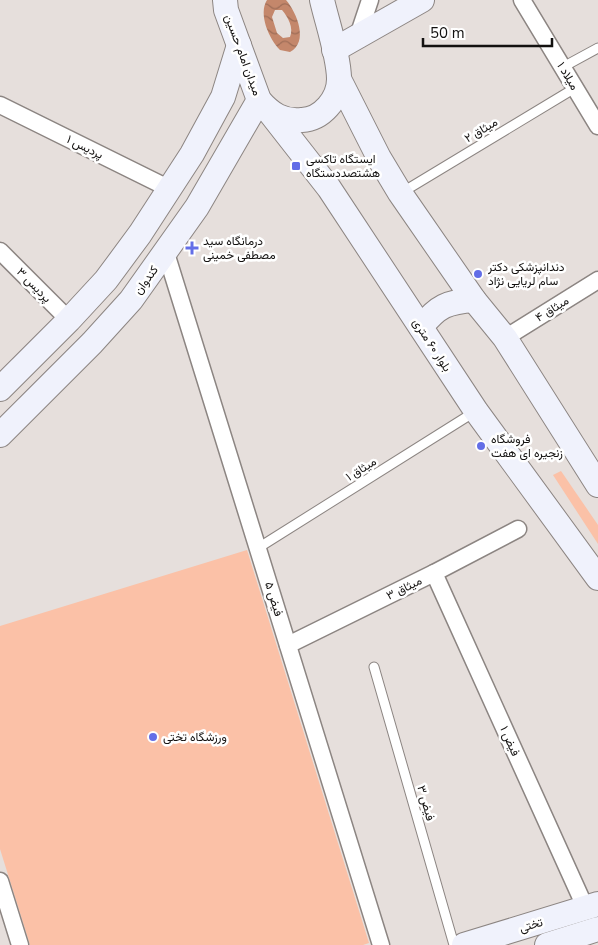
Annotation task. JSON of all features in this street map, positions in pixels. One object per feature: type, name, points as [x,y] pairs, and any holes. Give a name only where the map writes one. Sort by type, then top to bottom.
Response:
[{"type":"main road","name":"میدان امام حسین","points":[[225,0],[226,10],[264,105],[280,118],[294,121],[307,120],[320,114],[330,105],[337,93],[339,79],[322,0]]},
{"type":"main road","points":[[334,50],[422,0]]},
{"type":"main road","points":[[1,386],[69,320],[106,280],[170,189],[223,97],[239,45]]},
{"type":"main road","points":[[339,79],[379,158],[400,193],[474,300],[505,338],[598,485]]},
{"type":"main road","name":"کندوان","points":[[0,435],[92,343],[131,300],[166,253],[264,105]]},
{"type":"main road","name":"بلوار ۶۰ متری","points":[[264,105],[329,188],[476,411],[598,578]]},
{"type":"main road","points":[[420,327],[438,309],[446,304],[455,301],[474,300]]},
{"type":"main road","name":"تختی","points":[[464,945],[592,906]]},
{"type":"main road","name":"تختی","points":[[547,945],[598,929]]},
{"type":"street","points":[[358,36],[370,0]]},
{"type":"street","name":"میلاد ۱","points":[[522,0],[598,126]]},
{"type":"street","name":"پردیس ۱","points":[[0,105],[170,189]]},
{"type":"street","name":"پردیس ۳","points":[[0,251],[69,320]]},
{"type":"street","name":"فیض ۵","points":[[166,253],[381,945]]},
{"type":"street","name":"میثاق ۴","points":[[505,338],[598,280]]},
{"type":"street","name":"میثاق ۳","points":[[288,645],[434,574],[518,529]]},
{"type":"street","name":"فیض ۱","points":[[434,574],[592,906]]},
{"type":"street","points":[[0,881],[20,945]]},
{"type":"lane","points":[[563,67],[598,48]]},
{"type":"lane","name":"میثاق ۲","points":[[400,193],[575,88]]},
{"type":"lane","name":"میثاق ۱","points":[[258,548],[476,411]]},
{"type":"lane","name":"فیض ۳","points":[[374,668],[454,945]]},
{"type":"shaded area","points":[[561,471],[598,525],[598,544],[553,475]]},
{"type":"shaded area","name":"ورزشگاه تختی","points":[[247,550],[369,943],[363,945],[30,945],[0,849],[0,626]]},
{"type":"water","points":[[267,0],[286,0],[294,12],[300,35],[296,47],[290,52],[280,50],[272,40],[264,19]],"holes":[[[275,10],[282,10],[290,23],[290,37],[283,38],[277,33],[272,17]]]},
{"type":"place","name":"ایستگاه تاکسی هشتصددستگاه","points":[[296,166]]},
{"type":"place","name":"درمانگاه سید مصطفی خمینی","points":[[192,248]]},
{"type":"place","name":"دندانپزشکی دکتر سام لریایی نژاد","points":[[478,274]]},
{"type":"place","name":"فروشگاه زنجیره ای هفت","points":[[481,446]]},
{"type":"place","name":"ورزشگاه تختی","points":[[153,737]]}]
